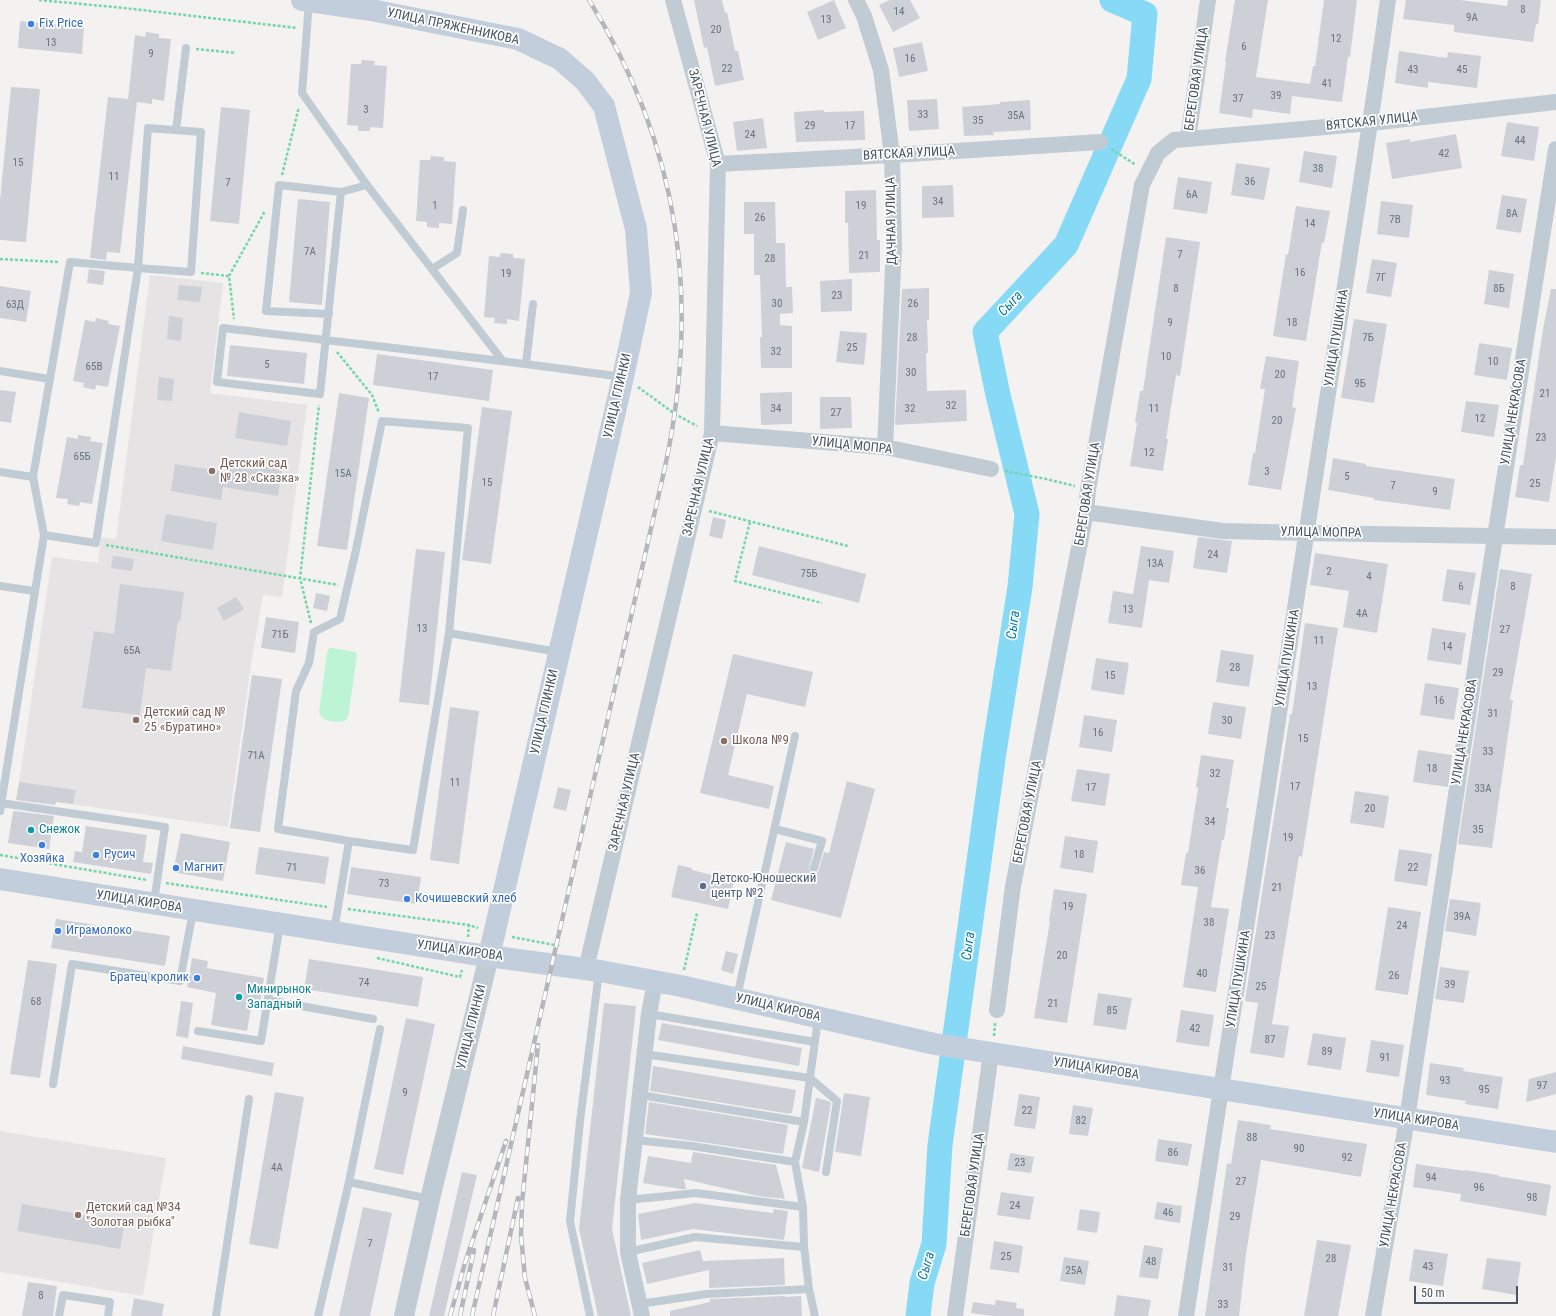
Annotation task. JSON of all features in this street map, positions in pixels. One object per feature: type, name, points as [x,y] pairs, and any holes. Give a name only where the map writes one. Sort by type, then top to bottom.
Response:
[{"type":"main road","name":"УЛИЦА ПРЯЖЕННИКОВА","points":[[306,0],[366,4],[518,39],[560,59],[585,81],[604,106]]},
{"type":"main road","name":"УЛИЦА ГЛИНКИ","points":[[489,956],[623,377],[641,293],[636,230],[604,106]]},
{"type":"main road","name":"УЛИЦА КИРОВА","points":[[0,879],[193,911],[489,956],[593,970],[681,986],[935,1044],[1556,1142]]},
{"type":"street","name":"ЗАРЕЧНАЯ УЛИЦА","points":[[593,970],[712,433],[718,164],[673,0]]},
{"type":"street","name":"ДАЧНАЯ УЛИЦА","points":[[856,0],[864,16],[881,70],[892,156],[894,246],[885,448]]},
{"type":"street","name":"БЕРЕГОВАЯ УЛИЦА","points":[[997,1010],[1013,886],[1086,512],[1088,490],[1142,185],[1158,153],[1174,140],[1188,139],[1208,0]]},
{"type":"street","name":"УЛИЦА ПУШКИНА","points":[[1186,1316],[1223,1089],[1306,533],[1371,122],[1388,0]]},
{"type":"street","name":"ВЯТСКАЯ УЛИЦА","points":[[1188,139],[1371,122],[1556,102]]},
{"type":"street","name":"ВЯТСКАЯ УЛИЦА","points":[[718,164],[892,156],[1100,142]]},
{"type":"street","name":"УЛИЦА НЕКРАСОВА","points":[[1373,1316],[1407,1119],[1495,537],[1556,149]]},
{"type":"street","name":"УЛИЦА МОПРА","points":[[712,433],[885,448],[998,470]]},
{"type":"street","name":"УЛИЦА МОПРА","points":[[1086,512],[1223,530],[1495,537],[1556,537]]},
{"type":"street","name":"УЛИЦА ГЛИНКИ","points":[[404,1316],[430,1199],[489,956]]},
{"type":"street","points":[[641,1310],[628,1252],[628,1200],[644,1054],[655,981]]},
{"type":"street","name":"БЕРЕГОВАЯ УЛИЦА","points":[[954,1316],[991,1053]]},
{"type":"lane","points":[[306,0],[307,30],[302,92],[367,185],[502,360]]},
{"type":"lane","points":[[176,130],[186,48]]},
{"type":"lane","points":[[44,535],[96,543],[138,268],[148,128],[201,132],[191,272],[138,268],[70,262],[33,477],[44,535],[1,802],[165,827],[153,904]]},
{"type":"lane","points":[[328,314],[266,311],[279,185],[341,192],[367,185]]},
{"type":"lane","points":[[341,192],[328,314],[326,339],[320,394],[217,382],[223,328],[326,339],[502,360],[623,377]]},
{"type":"lane","points":[[432,269],[457,253],[463,210]]},
{"type":"lane","points":[[526,363],[533,304]]},
{"type":"lane","points":[[0,371],[50,379]]},
{"type":"lane","points":[[382,421],[468,428],[449,633],[413,850],[278,829],[296,691],[309,663],[314,632],[340,619],[382,421]]},
{"type":"lane","points":[[0,472],[33,477]]},
{"type":"lane","points":[[0,586],[34,591]]},
{"type":"lane","points":[[449,633],[559,652]]},
{"type":"lane","points":[[737,999],[796,736]]},
{"type":"lane","points":[[775,829],[822,841],[814,868]]},
{"type":"lane","points":[[334,932],[349,841]]},
{"type":"lane","points":[[53,1084],[72,964],[180,981],[193,911]]},
{"type":"lane","points":[[198,1031],[261,1041],[280,924]]},
{"type":"lane","points":[[590,1316],[570,1222],[593,970]]},
{"type":"lane","points":[[268,1000],[373,1019]]},
{"type":"lane","points":[[649,1014],[815,1042]]},
{"type":"lane","points":[[815,1316],[809,1289],[804,1247],[803,1207],[795,1162],[804,1122],[819,1018]]},
{"type":"lane","points":[[318,1316],[350,1182],[380,1029]]},
{"type":"lane","points":[[644,1054],[810,1078],[837,1101],[826,1172]]},
{"type":"lane","points":[[640,1096],[804,1122]]},
{"type":"lane","points":[[216,1316],[249,1099]]},
{"type":"lane","points":[[635,1140],[692,1146],[795,1162]]},
{"type":"lane","points":[[350,1182],[430,1199]]},
{"type":"lane","points":[[628,1200],[696,1193],[803,1207]]},
{"type":"lane","points":[[628,1252],[695,1237],[804,1247]]},
{"type":"lane","points":[[641,1310],[707,1294],[809,1289]]},
{"type":"lane","points":[[59,1316],[63,1295],[110,1302],[108,1316]]},
{"type":"path","points":[[39,0],[124,8],[307,30]]},
{"type":"path","points":[[186,48],[236,53]]},
{"type":"path","points":[[235,330],[229,276],[279,185],[302,92]]},
{"type":"path","points":[[1100,142],[1148,173]]},
{"type":"path","points":[[0,259],[70,262]]},
{"type":"path","points":[[191,272],[229,276]]},
{"type":"path","points":[[326,339],[372,395],[382,421]]},
{"type":"path","points":[[623,377],[675,414],[712,433]]},
{"type":"path","points":[[314,632],[300,578],[320,394]]},
{"type":"path","points":[[998,470],[1046,479],[1088,490]]},
{"type":"path","points":[[695,508],[848,546]]},
{"type":"path","points":[[750,522],[735,581],[822,603]]},
{"type":"path","points":[[96,543],[348,587]]},
{"type":"path","points":[[0,855],[157,881],[338,908],[469,925]]},
{"type":"path","points":[[681,986],[697,913]]},
{"type":"shaded area","points":[[150,275],[223,283],[210,393],[307,405],[282,597],[263,595],[252,658],[228,827],[17,796],[52,557],[98,563],[101,537],[116,539]]},
{"type":"shaded area","name":"Детский сад №34 \"Золотая рыбка\"","points":[[0,1131],[166,1158],[143,1296],[0,1272]]},
{"type":"green space","points":[[331,648],[356,652],[357,656],[348,717],[345,721],[341,722],[326,720],[319,712],[327,653],[328,649]]},
{"type":"building","points":[[694,0],[722,0],[725,13],[727,12],[735,51],[738,51],[744,80],[715,86],[707,47],[704,48]]},
{"type":"building","points":[[834,0],[846,28],[818,40],[807,12]]},
{"type":"building","points":[[889,0],[910,0],[920,18],[893,32],[879,5]]},
{"type":"building","points":[[1235,0],[1268,0],[1256,77],[1310,84],[1313,66],[1315,66],[1324,0],[1357,0],[1350,57],[1348,57],[1342,102],[1292,96],[1290,114],[1253,109],[1252,118],[1219,113],[1225,61]]},
{"type":"building","points":[[1406,0],[1460,0],[1507,6],[1508,0],[1541,0],[1538,24],[1536,24],[1533,42],[1454,32],[1454,25],[1403,19]]},
{"type":"building","points":[[20,21],[84,27],[82,54],[18,48]]},
{"type":"building","points":[[146,32],[159,34],[159,38],[171,39],[164,101],[152,99],[152,104],[137,102],[120,253],[107,252],[106,260],[90,258],[108,97],[128,99],[135,35],[145,37]]},
{"type":"building","points":[[922,42],[928,71],[899,77],[893,48]]},
{"type":"building","points":[[1399,51],[1447,58],[1448,52],[1481,56],[1477,88],[1428,82],[1428,88],[1395,83]]},
{"type":"building","points":[[362,60],[375,61],[374,65],[387,66],[383,128],[370,127],[370,131],[358,131],[358,126],[347,125],[351,64],[361,64]]},
{"type":"building","points":[[11,87],[40,89],[26,242],[0,240],[0,200]]},
{"type":"building","points":[[937,99],[939,129],[909,131],[907,100]]},
{"type":"building","points":[[1030,100],[1031,130],[993,132],[994,135],[964,136],[962,107]]},
{"type":"building","points":[[221,107],[250,110],[239,224],[210,221]]},
{"type":"building","points":[[824,110],[824,112],[864,111],[865,140],[796,142],[794,112]]},
{"type":"building","points":[[763,118],[767,148],[737,151],[733,122]]},
{"type":"building","points":[[1507,122],[1539,127],[1534,161],[1501,156]]},
{"type":"building","points":[[1456,134],[1462,168],[1392,179],[1386,143],[1410,139],[1410,142]]},
{"type":"building","points":[[1304,151],[1337,156],[1332,188],[1299,182]]},
{"type":"building","points":[[431,156],[444,157],[444,161],[456,162],[452,224],[439,223],[439,228],[427,227],[427,222],[416,221],[420,160],[430,160]]},
{"type":"building","points":[[1236,163],[1270,168],[1264,200],[1231,195]]},
{"type":"building","points":[[1178,177],[1212,182],[1207,214],[1173,209]]},
{"type":"building","points":[[953,185],[954,217],[922,218],[922,186]]},
{"type":"building","points":[[876,190],[877,240],[880,240],[880,272],[849,273],[848,223],[845,223],[845,191]]},
{"type":"building","points":[[1502,195],[1527,199],[1521,233],[1496,229]]},
{"type":"building","points":[[298,199],[330,202],[322,305],[289,302]]},
{"type":"building","points":[[1381,201],[1413,205],[1409,238],[1377,234]]},
{"type":"building","points":[[744,202],[775,202],[776,243],[785,243],[786,287],[792,287],[793,313],[780,314],[780,325],[792,326],[792,368],[761,368],[760,337],[762,337],[760,275],[754,275],[754,234],[744,234]]},
{"type":"building","points":[[1296,206],[1330,211],[1324,243],[1322,242],[1306,341],[1273,336],[1286,254],[1288,255]]},
{"type":"building","points":[[1166,237],[1200,242],[1180,376],[1176,375],[1166,439],[1168,439],[1163,471],[1130,466],[1137,423],[1135,422],[1140,391],[1143,391]]},
{"type":"building","points":[[500,253],[513,254],[513,258],[525,259],[519,321],[507,319],[507,324],[494,323],[495,318],[484,317],[489,256],[500,257]]},
{"type":"building","points":[[1372,259],[1397,263],[1391,297],[1366,293]]},
{"type":"building","points":[[89,269],[105,271],[103,285],[87,283]]},
{"type":"building","points":[[1489,270],[1514,274],[1509,308],[1484,304]]},
{"type":"building","points":[[852,279],[852,311],[821,312],[820,281]]},
{"type":"building","points":[[179,285],[202,287],[200,302],[177,300]]},
{"type":"building","points":[[0,286],[31,291],[26,322],[0,318]]},
{"type":"building","points":[[929,288],[929,320],[927,320],[928,353],[926,353],[927,391],[966,390],[967,421],[895,425],[902,289]]},
{"type":"building","points":[[1551,289],[1556,289],[1556,457],[1549,502],[1515,497],[1520,465],[1523,465],[1543,329]]},
{"type":"building","points":[[169,316],[183,318],[181,341],[167,339]]},
{"type":"building","points":[[96,318],[109,321],[108,324],[120,326],[108,387],[96,385],[95,390],[83,387],[84,383],[73,381],[85,320],[95,322]]},
{"type":"building","points":[[1354,319],[1387,324],[1374,403],[1341,398]]},
{"type":"building","points":[[840,331],[867,333],[864,365],[836,362]]},
{"type":"building","points":[[1479,343],[1512,348],[1507,380],[1474,375]]},
{"type":"building","points":[[230,345],[307,353],[304,384],[227,376]]},
{"type":"building","points":[[377,354],[493,370],[489,401],[373,385]]},
{"type":"building","points":[[1266,356],[1299,361],[1292,407],[1296,408],[1281,490],[1248,485],[1253,453],[1255,453],[1265,389],[1260,389]]},
{"type":"building","points":[[159,377],[174,379],[172,401],[157,400]]},
{"type":"building","points":[[0,390],[16,392],[11,423],[0,421]]},
{"type":"building","points":[[792,392],[792,424],[761,425],[760,393]]},
{"type":"building","points":[[339,393],[369,398],[347,550],[317,546]]},
{"type":"building","points":[[820,397],[851,397],[852,428],[820,429]]},
{"type":"building","points":[[1466,401],[1499,405],[1494,437],[1461,432]]},
{"type":"building","points":[[482,407],[512,411],[491,564],[462,560]]},
{"type":"building","points":[[239,412],[291,421],[287,446],[235,438]]},
{"type":"building","points":[[78,435],[91,437],[90,441],[103,443],[92,504],[80,502],[79,506],[67,504],[68,499],[56,498],[67,437],[78,439]]},
{"type":"building","points":[[1333,458],[1366,464],[1366,466],[1455,479],[1450,510],[1374,500],[1374,498],[1328,490]]},
{"type":"building","points":[[228,459],[282,470],[278,496],[223,487],[221,500],[171,491],[175,464],[225,472]]},
{"type":"building","points":[[166,514],[217,523],[213,550],[161,541]]},
{"type":"building","points":[[713,517],[726,520],[722,539],[709,536]]},
{"type":"building","points":[[1198,537],[1232,541],[1227,573],[1193,568]]},
{"type":"building","points":[[759,546],[866,574],[859,603],[752,575]]},
{"type":"building","points":[[1141,546],[1174,551],[1169,583],[1149,580],[1142,628],[1108,623],[1113,591],[1133,594]]},
{"type":"building","points":[[416,549],[445,552],[429,705],[399,702]]},
{"type":"building","points":[[1315,553],[1388,564],[1377,633],[1343,627],[1349,591],[1310,585]]},
{"type":"building","points":[[113,556],[134,559],[132,571],[111,568]]},
{"type":"building","points":[[1447,569],[1476,573],[1470,605],[1442,601]]},
{"type":"building","points":[[1500,569],[1532,574],[1510,700],[1513,700],[1492,848],[1458,844]]},
{"type":"building","points":[[120,584],[184,592],[180,622],[178,621],[171,671],[146,668],[140,715],[82,708],[94,631],[114,634]]},
{"type":"building","points":[[316,593],[330,596],[327,611],[313,608]]},
{"type":"building","points":[[236,597],[244,609],[224,621],[217,608]]},
{"type":"building","points":[[266,617],[299,622],[295,653],[261,648]]},
{"type":"building","points":[[1305,623],[1338,628],[1302,857],[1299,856],[1272,1024],[1289,1026],[1284,1058],[1250,1053],[1258,1003],[1245,1001],[1290,714],[1292,714]]},
{"type":"building","points":[[1432,628],[1466,633],[1461,665],[1427,660]]},
{"type":"building","points":[[1221,650],[1254,655],[1249,687],[1216,682]]},
{"type":"building","name":"Школа №9","points":[[733,654],[813,672],[805,707],[747,694],[728,775],[774,786],[769,809],[700,793]]},
{"type":"building","points":[[1096,658],[1129,663],[1124,695],[1091,690]]},
{"type":"building","points":[[252,675],[282,679],[260,832],[230,828]]},
{"type":"building","points":[[1425,683],[1459,688],[1454,720],[1420,715]]},
{"type":"building","points":[[1213,702],[1246,707],[1241,739],[1208,734]]},
{"type":"building","points":[[450,707],[479,711],[459,864],[430,860]]},
{"type":"building","points":[[1084,715],[1117,720],[1112,752],[1079,747]]},
{"type":"building","points":[[1418,750],[1452,755],[1448,787],[1413,782]]},
{"type":"building","points":[[1201,755],[1234,760],[1226,808],[1229,808],[1224,840],[1222,840],[1211,907],[1229,909],[1216,992],[1183,987],[1198,887],[1181,885],[1186,853],[1188,853],[1198,788],[1196,787]]},
{"type":"building","points":[[1077,769],[1110,774],[1105,806],[1071,801]]},
{"type":"building","points":[[847,781],[875,789],[841,918],[771,900],[786,842],[814,849],[809,869],[813,873],[818,872],[824,852],[829,853]]},
{"type":"building","points":[[19,782],[76,790],[73,804],[56,802],[55,805],[16,800]]},
{"type":"building","points":[[558,787],[571,790],[566,811],[553,808]]},
{"type":"building","points":[[1355,791],[1389,796],[1384,828],[1350,823]]},
{"type":"building","name":"Снежок","points":[[13,812],[54,816],[49,849],[8,843]]},
{"type":"building","points":[[86,826],[147,835],[143,862],[153,863],[151,874],[73,862],[75,851],[82,852]]},
{"type":"building","points":[[181,833],[230,842],[223,881],[173,872]]},
{"type":"building","points":[[1065,836],[1098,841],[1093,873],[1060,868]]},
{"type":"building","points":[[259,847],[329,857],[325,884],[255,874]]},
{"type":"building","points":[[1399,849],[1432,854],[1427,886],[1394,881]]},
{"type":"building","name":"Детско-Юношеский центр №2","points":[[678,865],[716,876],[717,872],[735,876],[728,909],[671,897]]},
{"type":"building","points":[[351,867],[421,877],[417,904],[347,894]]},
{"type":"building","points":[[1054,889],[1087,894],[1067,1023],[1034,1018]]},
{"type":"building","points":[[1450,899],[1481,903],[1476,936],[1445,931]]},
{"type":"building","points":[[1388,907],[1421,912],[1408,995],[1375,990]]},
{"type":"building","points":[[56,919],[170,936],[165,966],[51,948]]},
{"type":"building","points":[[726,951],[738,954],[733,974],[721,970]]},
{"type":"building","name":"Минирынок Западный","points":[[192,958],[208,961],[207,968],[264,978],[260,1003],[252,1001],[247,1031],[211,1025],[216,993],[187,987]]},
{"type":"building","points":[[309,959],[423,977],[418,1007],[304,989]]},
{"type":"building","points":[[28,960],[57,964],[40,1078],[10,1074]]},
{"type":"building","points":[[1440,967],[1469,971],[1464,1003],[1435,999]]},
{"type":"building","points":[[1098,993],[1132,998],[1126,1030],[1093,1025]]},
{"type":"building","points":[[181,1001],[193,1003],[188,1038],[176,1036]]},
{"type":"building","points":[[604,1003],[636,1006],[612,1229],[631,1316],[598,1316],[579,1229]]},
{"type":"building","points":[[1181,1010],[1214,1015],[1209,1047],[1176,1042]]},
{"type":"building","points":[[406,1018],[435,1024],[403,1175],[374,1169]]},
{"type":"building","points":[[662,1023],[802,1048],[799,1066],[658,1040]]},
{"type":"building","points":[[1313,1033],[1346,1038],[1341,1070],[1307,1065]]},
{"type":"building","points":[[1371,1040],[1404,1045],[1399,1077],[1366,1072]]},
{"type":"building","points":[[183,1046],[274,1063],[272,1076],[181,1059]]},
{"type":"building","points":[[1430,1063],[1464,1068],[1463,1071],[1503,1077],[1498,1109],[1465,1104],[1466,1101],[1426,1095]]},
{"type":"building","points":[[653,1066],[796,1090],[792,1113],[790,1114],[650,1091]]},
{"type":"building","points":[[1556,1072],[1556,1094],[1526,1102],[1529,1079]]},
{"type":"building","points":[[275,1092],[304,1097],[278,1249],[249,1244]]},
{"type":"building","points":[[844,1093],[870,1097],[861,1156],[835,1152]]},
{"type":"building","points":[[1019,1094],[1040,1097],[1035,1129],[1014,1126]]},
{"type":"building","points":[[816,1098],[831,1103],[819,1172],[802,1168]]},
{"type":"building","points":[[649,1102],[788,1125],[783,1154],[645,1134]]},
{"type":"building","points":[[1073,1105],[1093,1108],[1088,1136],[1069,1134]]},
{"type":"building","points":[[1238,1120],[1271,1125],[1270,1129],[1367,1144],[1361,1177],[1261,1160],[1246,1254],[1239,1316],[1205,1316],[1227,1163],[1231,1164]]},
{"type":"building","points":[[1158,1139],[1192,1144],[1188,1166],[1155,1161]]},
{"type":"building","points":[[693,1152],[776,1165],[785,1199],[758,1196],[684,1179],[686,1189],[643,1183],[648,1156],[691,1163]]},
{"type":"building","points":[[1010,1153],[1034,1157],[1031,1173],[1007,1170]]},
{"type":"building","points":[[1416,1164],[1498,1175],[1551,1185],[1546,1216],[1460,1201],[1461,1194],[1413,1187]]},
{"type":"building","points":[[462,1172],[477,1175],[444,1316],[429,1316]]},
{"type":"building","points":[[1001,1192],[1034,1197],[1030,1220],[997,1215]]},
{"type":"building","points":[[1157,1202],[1182,1206],[1180,1223],[1154,1219]]},
{"type":"building","points":[[695,1203],[773,1213],[774,1209],[788,1211],[784,1240],[693,1229],[641,1240],[638,1214]]},
{"type":"building","points":[[22,1204],[125,1222],[120,1249],[17,1231]]},
{"type":"building","points":[[363,1207],[392,1213],[370,1316],[339,1316]]},
{"type":"building","points":[[1080,1209],[1100,1212],[1097,1233],[1077,1230]]},
{"type":"building","points":[[1317,1240],[1351,1245],[1338,1316],[1304,1316]]},
{"type":"building","points":[[994,1241],[1023,1246],[1019,1273],[990,1269]]},
{"type":"building","points":[[1144,1245],[1163,1248],[1158,1279],[1139,1277]]},
{"type":"building","points":[[1414,1249],[1448,1254],[1443,1286],[1409,1281]]},
{"type":"building","points":[[700,1250],[703,1261],[784,1258],[785,1285],[709,1288],[709,1270],[647,1284],[642,1263]]},
{"type":"building","points":[[1064,1257],[1089,1261],[1085,1285],[1060,1281]]},
{"type":"building","points":[[1487,1258],[1521,1262],[1516,1295],[1482,1289]]},
{"type":"building","points":[[28,1282],[57,1286],[53,1316],[22,1316]]},
{"type":"building","points":[[1117,1295],[1151,1300],[1148,1316],[1114,1316]]},
{"type":"building","points":[[801,1296],[802,1316],[670,1316],[670,1311],[710,1302],[710,1299]]},
{"type":"building","points":[[134,1298],[164,1304],[162,1316],[131,1316]]},
{"type":"building","points":[[996,1300],[1017,1303],[1016,1308],[1024,1309],[1024,1316],[993,1316],[971,1313],[973,1302],[995,1305]]},
{"type":"waterway","name":"Сыга","points":[[918,1316],[922,1283],[934,1244],[940,1145],[994,752],[1020,587],[1027,514],[998,395],[985,332],[1066,245],[1139,79],[1145,14],[1112,0]]},
{"type":"railway","points":[[472,1316],[665,467],[676,405],[681,344],[681,284],[675,226],[663,168],[644,111],[620,55],[589,0]]},
{"type":"railway","points":[[535,1316],[525,1278],[521,1235],[522,1203],[538,1045]]},
{"type":"railway","points":[[450,1316],[465,1263],[506,1141]]},
{"type":"railway","points":[[493,1316],[518,1198]]},
{"type":"railway","points":[[460,1316],[474,1250]]},
{"type":"place","name":"Fix Price","points":[[31,24]]},
{"type":"place","name":"Детский сад № 28 «Сказка»","points":[[212,471]]},
{"type":"place","name":"Детский сад № 25 «Буратино»","points":[[136,720]]},
{"type":"place","name":"Школа №9","points":[[724,741]]},
{"type":"place","name":"Снежок","points":[[31,830]]},
{"type":"place","name":"Хозяйка","points":[[42,845]]},
{"type":"place","name":"Русич","points":[[96,855]]},
{"type":"place","name":"Магнит","points":[[176,868]]},
{"type":"place","name":"Детско-Юношеский центр №2","points":[[703,886]]},
{"type":"place","name":"Кочишевский хлеб","points":[[407,899]]},
{"type":"place","name":"Играмолоко","points":[[58,931]]},
{"type":"place","name":"Братец кролик","points":[[197,978]]},
{"type":"place","name":"Минирынок Западный","points":[[239,997]]},
{"type":"place","name":"Детский сад №34 \"Золотая рыбка\"","points":[[78,1215]]}]
